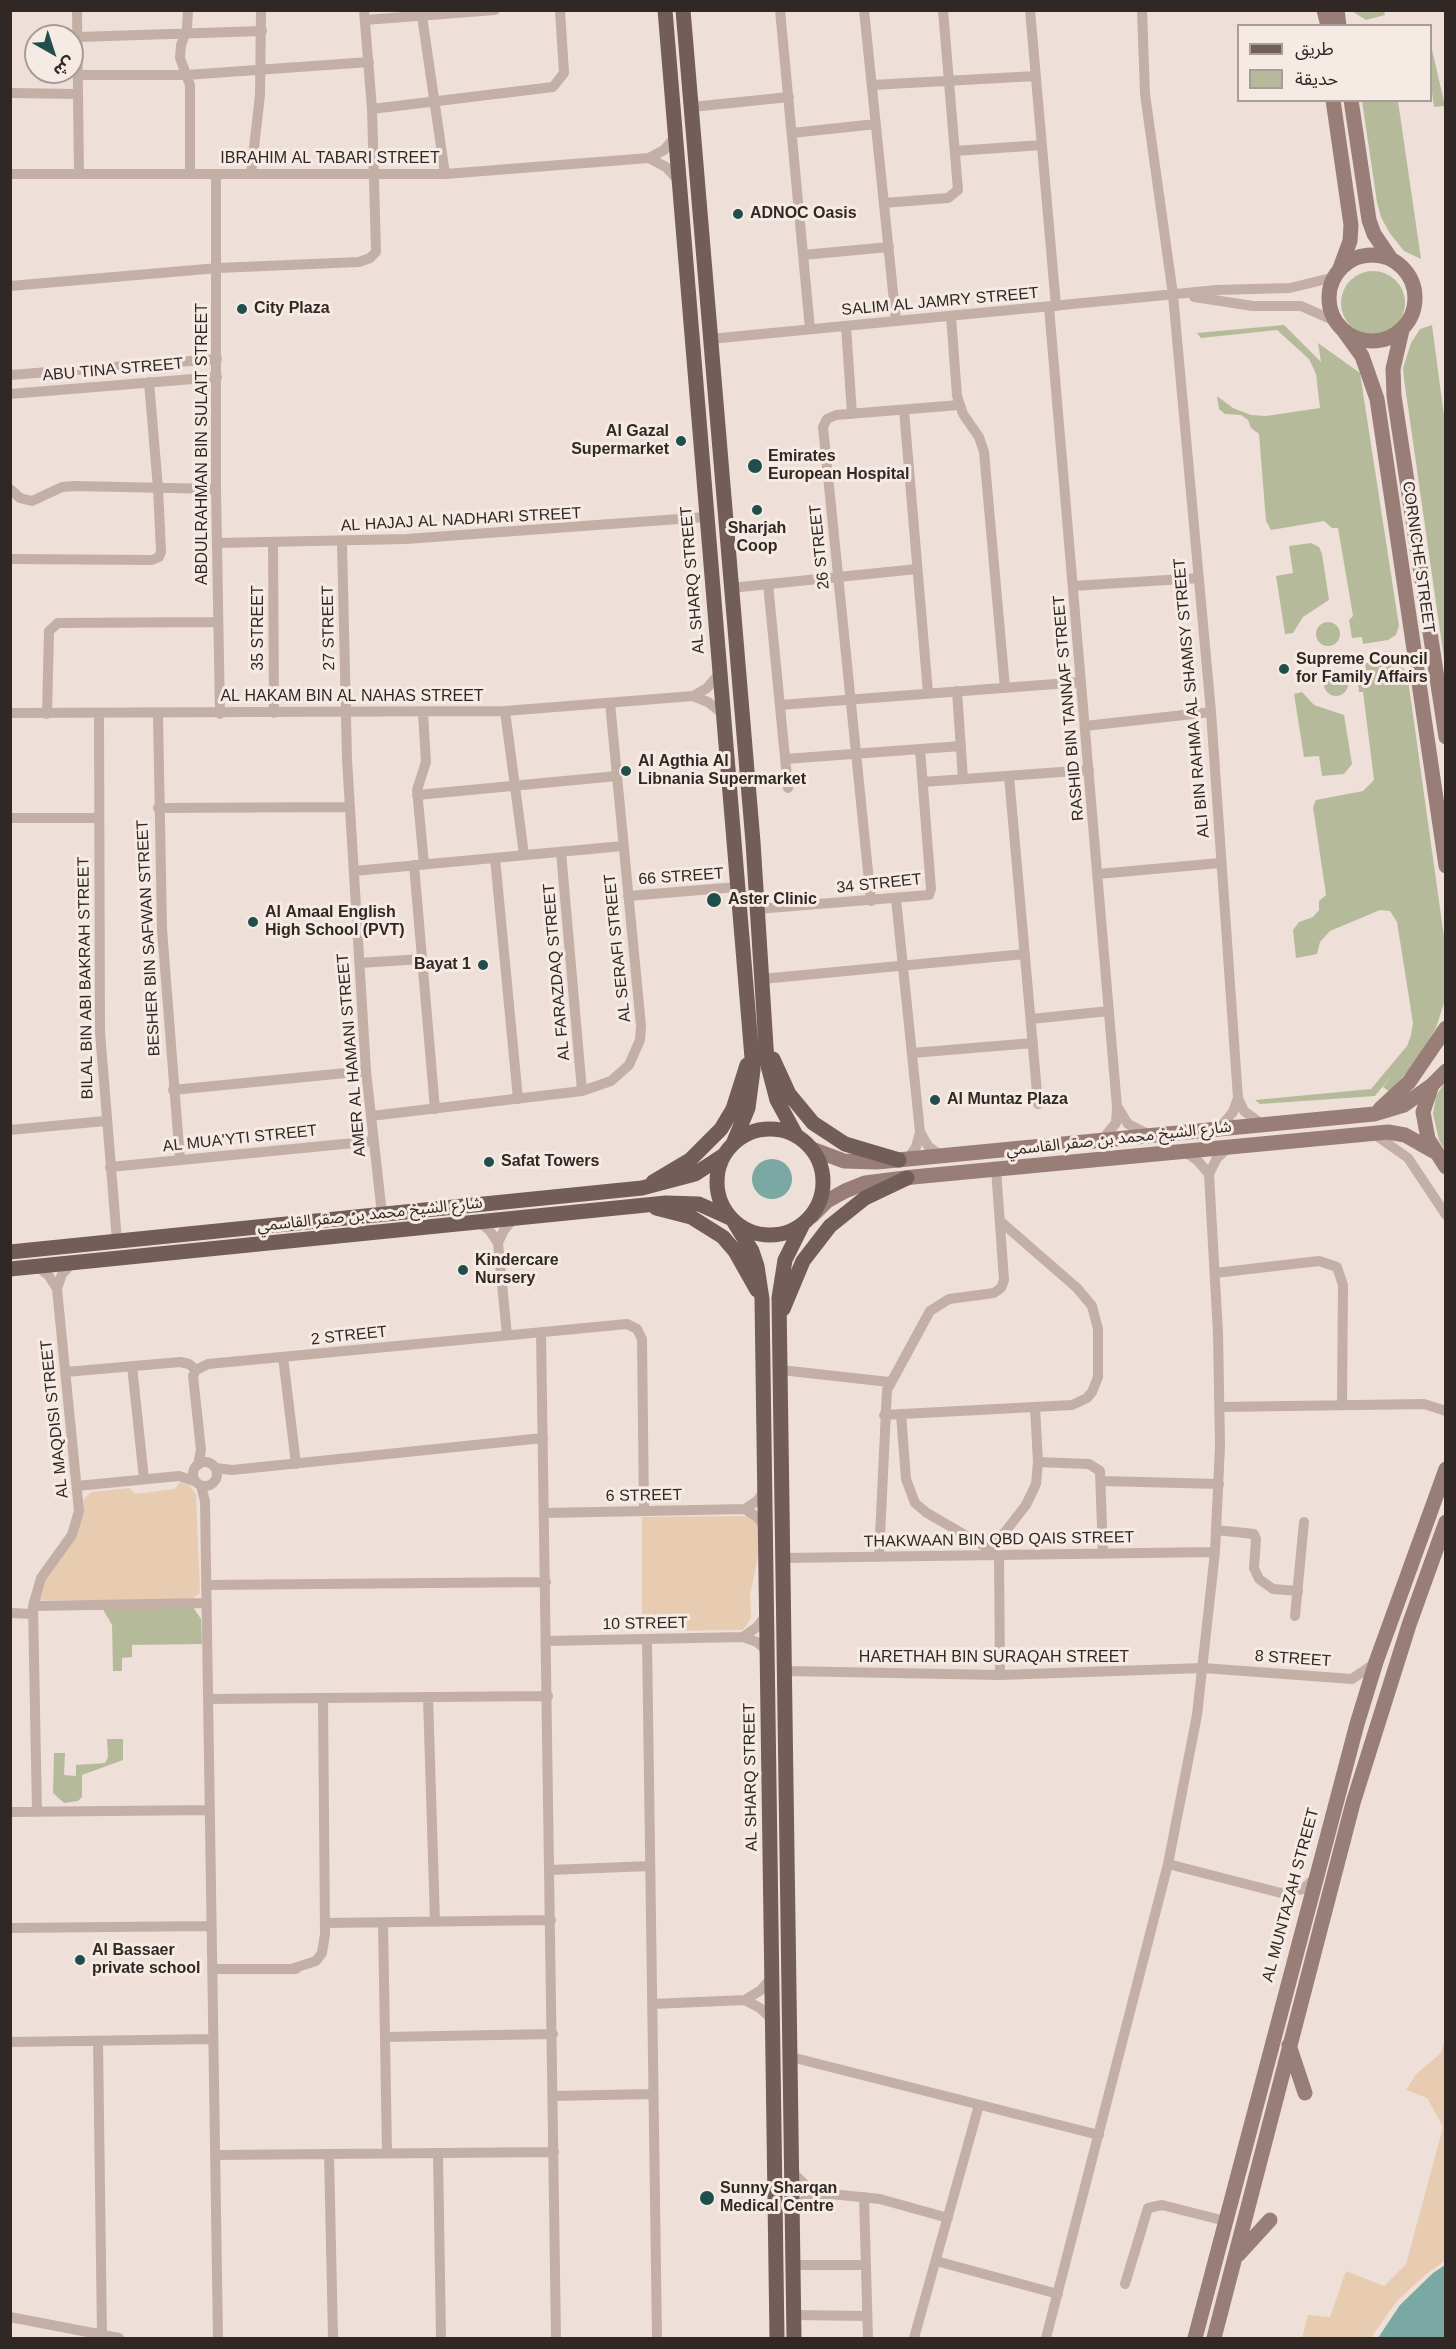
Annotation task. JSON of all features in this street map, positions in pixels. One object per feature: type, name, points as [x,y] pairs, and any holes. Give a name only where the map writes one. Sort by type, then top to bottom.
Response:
[{"type":"main road","name":"AL SHARQ STREET","points":[[664,10],[751,1050],[752,1089],[742,1126],[729,1149]]},
{"type":"main road","points":[[683,10],[758,909],[769,1072],[777,1100],[796,1135]]},
{"type":"main road","points":[[1333,102],[1351,225],[1346,257],[1337,274],[1329,299],[1340,326],[1354,338],[1379,341],[1402,330],[1415,307],[1416,292],[1411,278],[1402,266],[1377,255],[1363,256],[1350,262],[1337,274]]},
{"type":"main road","points":[[1351,102],[1369,220],[1374,234],[1390,259]]},
{"type":"main road","name":"CORNICHE STREET","points":[[1340,326],[1362,356],[1377,399],[1446,867]]},
{"type":"main road","name":"CORNICHE STREET","points":[[1402,330],[1394,363],[1394,396],[1446,737]]},
{"type":"main road","points":[[1374,1114],[1404,1088],[1446,1028]]},
{"type":"main road","points":[[766,1042],[789,1094],[813,1123],[845,1144],[903,1160]]},
{"type":"main road","points":[[642,1188],[690,1160],[721,1129],[733,1109],[751,1050]]},
{"type":"main road","points":[[1441,1074],[1425,1105],[1424,1126],[1435,1152],[1446,1167]]},
{"type":"main road","name":"شارع الشيخ محمد بن صقر القاسمي","points":[[812,1149],[852,1162],[903,1160],[1374,1114],[1404,1105],[1441,1074]]},
{"type":"main road","points":[[794,2338],[780,1279],[785,1260],[820,1203],[824,1175],[812,1149],[796,1135],[783,1130],[763,1130],[744,1136],[729,1149],[717,1181],[720,1200],[732,1220],[746,1230],[774,1236],[807,1221]]},
{"type":"main road","name":"شارع الشيخ محمد بن صقر القاسمي","points":[[807,1221],[827,1201],[845,1191],[865,1183],[907,1178],[1371,1132],[1405,1135],[1435,1152]]},
{"type":"main road","name":"شارع الشيخ محمد بن صقر القاسمي","points":[[10,1252],[642,1188],[695,1174],[729,1149]]},
{"type":"main road","points":[[780,1317],[803,1261],[830,1226],[865,1198],[907,1178]]},
{"type":"main road","name":"شارع الشيخ محمد بن صقر القاسمي","points":[[10,1269],[641,1206],[691,1203],[715,1209],[732,1220]]},
{"type":"main road","points":[[641,1206],[692,1217],[716,1232],[735,1251],[762,1299]]},
{"type":"main road","name":"AL SHARQ STREET","points":[[732,1220],[752,1251],[757,1266],[762,1299],[777,2338]]},
{"type":"main road","points":[[187,1251],[202,1244],[243,1237],[245,1228]]},
{"type":"main road","name":"AL MUNTAZAH STREET","points":[[1195,2338],[1315,1878],[1376,1662],[1446,1469]]},
{"type":"main road","points":[[1214,2338],[1353,1803],[1394,1671],[1446,1522]]},
{"type":"main road","points":[[1394,1671],[1400,1627],[1432,1538],[1431,1533],[1423,1533]]},
{"type":"main road","points":[[767,1612],[774,1607],[780,1610],[785,1632]]},
{"type":"main road","points":[[1289,2045],[1305,2094]]},
{"type":"main road","points":[[773,2092],[779,2116],[785,2118],[791,2111]]},
{"type":"main road","points":[[1234,2260],[1270,2220]]},
{"type":"street","points":[[188,10],[186,34],[180,58],[190,91],[190,174]]},
{"type":"street","points":[[251,174],[259,118],[261,10]]},
{"type":"street","points":[[10,286],[218,268],[359,262],[370,258],[376,252],[372,109],[364,15],[423,16],[495,10]]},
{"type":"street","points":[[372,109],[547,88],[558,84],[564,73],[560,10]]},
{"type":"street","points":[[780,10],[810,329]]},
{"type":"street","points":[[864,10],[896,321]]},
{"type":"street","points":[[884,203],[954,196],[958,190],[943,10]]},
{"type":"street","name":"RASHID BIN TANNAF STREET","points":[[1030,10],[1042,145],[1073,586],[1117,1107],[1116,1123],[1100,1141]]},
{"type":"street","name":"ALI BIN RAHMA AL SHAMSY STREET","points":[[1142,10],[1145,94],[1173,296],[1211,712],[1238,1098]]},
{"type":"street","points":[[423,16],[445,174]]},
{"type":"street","points":[[84,37],[262,31]]},
{"type":"street","points":[[84,75],[186,75],[369,62]]},
{"type":"street","points":[[872,85],[1036,76]]},
{"type":"street","points":[[78,84],[79,174]]},
{"type":"street","points":[[10,93],[78,94]]},
{"type":"street","points":[[692,106],[789,97]]},
{"type":"street","points":[[792,133],[876,124]]},
{"type":"street","points":[[649,158],[664,150],[675,137]]},
{"type":"street","points":[[955,151],[1042,145]]},
{"type":"street","points":[[649,158],[666,167],[679,181]]},
{"type":"street","name":"IBRAHIM AL TABARI STREET","points":[[10,174],[445,174],[649,158]]},
{"type":"street","name":"ABDULRAHMAN BIN SULAIT STREET","points":[[216,174],[218,268],[216,489],[220,714]]},
{"type":"street","points":[[803,255],[889,247]]},
{"type":"street","name":"SALIM AL JAMRY STREET","points":[[710,339],[1173,296],[1216,290],[1290,288],[1337,274]]},
{"type":"street","name":"SALIM AL JAMRY STREET","points":[[1173,296],[1253,306],[1301,306],[1340,326]]},
{"type":"street","points":[[951,316],[959,405],[979,437],[984,452],[1005,687]]},
{"type":"street","points":[[846,326],[852,414]]},
{"type":"street","name":"ABU TINA STREET","points":[[10,375],[217,359]]},
{"type":"street","name":"ABU TINA STREET","points":[[10,394],[218,377]]},
{"type":"street","points":[[10,559],[152,560],[159,557],[162,552],[149,382]]},
{"type":"street","name":"26 STREET","points":[[871,901],[823,427],[831,416],[959,405]]},
{"type":"street","points":[[904,411],[927,693]]},
{"type":"street","points":[[10,489],[20,498],[32,501],[62,487],[216,489]]},
{"type":"street","name":"AL HAJAJ AL NADHARI STREET","points":[[218,543],[342,542],[596,527],[706,517]]},
{"type":"street","name":"35 STREET","points":[[273,542],[274,713]]},
{"type":"street","name":"27 STREET","points":[[342,542],[345,713]]},
{"type":"street","points":[[730,588],[917,569]]},
{"type":"street","points":[[1073,586],[1198,578]]},
{"type":"street","points":[[768,584],[788,788]]},
{"type":"street","points":[[47,714],[50,631],[58,623],[218,622]]},
{"type":"street","points":[[693,696],[707,687],[718,675]]},
{"type":"street","points":[[780,705],[1081,682]]},
{"type":"street","points":[[957,691],[963,779]]},
{"type":"street","points":[[693,696],[708,702],[722,713]]},
{"type":"street","name":"AL HAKAM BIN AL NAHAS STREET","points":[[10,713],[220,714],[505,711],[693,696]]},
{"type":"street","name":"AL SERAFI STREET","points":[[371,1116],[582,1091],[602,1085],[619,1075],[632,1059],[640,1040],[641,1026],[610,703]]},
{"type":"street","points":[[505,711],[524,855]]},
{"type":"street","points":[[1085,726],[1211,712]]},
{"type":"street","name":"AMER AL HAMANI STREET","points":[[345,713],[366,1071],[382,1214]]},
{"type":"street","points":[[423,713],[426,762],[417,795],[419,865],[422,959],[435,1109]]},
{"type":"street","name":"BILAL BIN ABI BAKRAH STREET","points":[[99,714],[100,1032],[105,1121],[117,1241]]},
{"type":"street","name":"BESHER BIN SAFWAN STREET","points":[[158,714],[162,929],[180,1160]]},
{"type":"street","points":[[785,759],[961,746]]},
{"type":"street","name":"34 STREET","points":[[758,909],[927,897],[931,892],[920,749]]},
{"type":"street","points":[[923,782],[1089,770]]},
{"type":"street","points":[[417,795],[617,776]]},
{"type":"street","points":[[1009,776],[1038,1104]]},
{"type":"street","points":[[158,808],[350,807]]},
{"type":"street","points":[[10,818],[98,818]]},
{"type":"street","points":[[354,871],[623,846]]},
{"type":"street","name":"AL FARAZDAQ STREET","points":[[561,852],[582,1091]]},
{"type":"street","points":[[495,858],[518,1099]]},
{"type":"street","points":[[1098,874],[1220,863]]},
{"type":"street","name":"66 STREET","points":[[628,896],[737,887]]},
{"type":"street","points":[[896,899],[920,1132],[916,1147],[903,1160]]},
{"type":"street","points":[[762,979],[1025,954]]},
{"type":"street","points":[[359,963],[422,959]]},
{"type":"street","points":[[1031,1019],[1110,1011]]},
{"type":"street","points":[[912,1053],[1033,1042]]},
{"type":"street","points":[[173,1090],[366,1071]]},
{"type":"street","points":[[1238,1098],[1244,1111],[1263,1125]]},
{"type":"street","points":[[1218,1130],[1233,1112],[1238,1098]]},
{"type":"street","points":[[1117,1107],[1128,1124],[1145,1134],[1154,1136]]},
{"type":"street","points":[[10,1130],[105,1121]]},
{"type":"street","points":[[920,1132],[928,1146],[941,1156]]},
{"type":"street","points":[[1371,1132],[1408,1158],[1446,1215]]},
{"type":"street","name":"AL MUA'YTI STREET","points":[[110,1167],[374,1141]]},
{"type":"street","points":[[1047,2338],[1168,1864],[1189,1765],[1203,1668],[1215,1552],[1219,1484],[1220,1407],[1209,1174],[1217,1158],[1230,1146]]},
{"type":"street","points":[[1184,1151],[1209,1174]]},
{"type":"street","points":[[879,1557],[884,1415],[889,1382],[930,1311],[949,1299],[994,1293],[1001,1288],[1004,1280],[996,1169]]},
{"type":"street","points":[[498,1244],[504,1230],[514,1218]]},
{"type":"street","points":[[884,1415],[1072,1405],[1087,1398],[1092,1392],[1098,1377],[1096,1317],[1092,1306],[1077,1288],[1000,1221]]},
{"type":"street","points":[[479,1222],[490,1231],[498,1244],[507,1335]]},
{"type":"street","points":[[1215,1273],[1319,1261],[1337,1267],[1343,1285],[1342,1405]]},
{"type":"street","points":[[57,1289],[62,1274],[73,1262]]},
{"type":"street","points":[[37,1266],[49,1276],[57,1289]]},
{"type":"street","name":"AL MAQDISI STREET","points":[[37,1812],[33,1610],[41,1578],[66,1546],[76,1523],[77,1486],[57,1289]]},
{"type":"street","name":"2 STREET","points":[[66,1372],[180,1362],[189,1364],[196,1370],[203,1365],[621,1323],[637,1329],[642,1344],[645,1511]]},
{"type":"street","points":[[541,1332],[556,2338]]},
{"type":"street","points":[[283,1357],[296,1464]]},
{"type":"street","points":[[132,1366],[144,1479]]},
{"type":"street","points":[[196,1370],[193,1376],[201,1450],[208,1477],[205,1501],[218,2338]]},
{"type":"street","points":[[781,1370],[889,1382]]},
{"type":"street","points":[[1220,1407],[1424,1404],[1446,1411]]},
{"type":"street","points":[[1000,1676],[993,1554],[1032,1495],[1038,1462],[1035,1407]]},
{"type":"street","points":[[901,1414],[906,1479],[915,1503],[927,1514],[993,1554]]},
{"type":"street","points":[[77,1486],[179,1476],[208,1477],[232,1470],[543,1438]]},
{"type":"street","points":[[179,1476],[196,1467],[201,1450]]},
{"type":"street","points":[[1038,1462],[1093,1465],[1100,1471],[1103,1554]]},
{"type":"street","points":[[196,1467],[208,1477]]},
{"type":"street","points":[[196,1467],[208,1477]]},
{"type":"street","points":[[1102,1481],[1219,1484]]},
{"type":"street","points":[[765,1488],[757,1501],[745,1509],[757,1517],[766,1528]]},
{"type":"street","name":"6 STREET","points":[[544,1513],[745,1509]]},
{"type":"street","points":[[1295,1616],[1304,1522]]},
{"type":"street","points":[[1216,1530],[1254,1534],[1256,1539],[1254,1568],[1259,1579],[1273,1589],[1298,1591]]},
{"type":"street","name":"THAKWAAN BIN QBD QAIS STREET","points":[[784,1558],[1215,1552]]},
{"type":"street","points":[[206,1585],[546,1581]]},
{"type":"street","points":[[10,1613],[33,1610],[207,1603]]},
{"type":"street","points":[[743,1637],[757,1627],[767,1612]]},
{"type":"street","points":[[743,1637],[757,1642],[768,1652]]},
{"type":"street","name":"10 STREET","points":[[547,1641],[743,1637]]},
{"type":"street","points":[[647,1639],[657,2338]]},
{"type":"street","name":"8 STREET","points":[[1203,1668],[1352,1679],[1376,1662]]},
{"type":"street","name":"HARETHAH BIN SURAQAH STREET","points":[[785,1671],[1000,1676],[1203,1668]]},
{"type":"street","points":[[208,1699],[548,1696]]},
{"type":"street","points":[[428,1697],[435,1922]]},
{"type":"street","points":[[212,1969],[291,1969],[316,1961],[322,1953],[325,1929],[323,1698]]},
{"type":"street","points":[[10,1812],[210,1810]]},
{"type":"street","points":[[1168,1864],[1281,1893],[1304,1889],[1315,1878]]},
{"type":"street","points":[[550,1870],[650,1866]]},
{"type":"street","points":[[325,1929],[383,1923],[551,1920]]},
{"type":"street","points":[[383,1923],[387,2153]]},
{"type":"street","points":[[10,1928],[212,1926]]},
{"type":"street","points":[[652,2004],[745,2000],[761,1990],[772,1976]]},
{"type":"street","points":[[745,2000],[760,2008],[773,2020]]},
{"type":"street","points":[[385,2037],[553,2034]]},
{"type":"street","points":[[10,2042],[213,2039]]},
{"type":"street","points":[[98,2042],[102,2335]]},
{"type":"street","points":[[791,2056],[1099,2135]]},
{"type":"street","points":[[554,2096],[653,2094]]},
{"type":"street","points":[[914,2338],[979,2104]]},
{"type":"street","points":[[215,2155],[554,2152]]},
{"type":"street","points":[[438,2153],[441,2338]]},
{"type":"street","points":[[329,2154],[333,2338]]},
{"type":"street","points":[[792,2172],[815,2194]]},
{"type":"street","points":[[792,2211],[802,2201],[815,2194],[864,2196],[948,2218]]},
{"type":"street","points":[[864,2196],[868,2338]]},
{"type":"street","points":[[1125,2284],[1148,2208],[1162,2205],[1225,2221]]},
{"type":"street","points":[[936,2261],[1058,2294]]},
{"type":"street","points":[[793,2265],[866,2265]]},
{"type":"street","points":[[793,2315],[867,2316]]},
{"type":"street","points":[[10,2317],[119,2338]]},
{"type":"green space","points":[[1352,11],[1384,11],[1385,15],[1366,20]]},
{"type":"green space","points":[[1432,49],[1445,106],[1434,107],[1432,92]]},
{"type":"green space","points":[[1362,102],[1398,102],[1421,259],[1404,251],[1389,232],[1381,217]]},
{"type":"green space","points":[[1373,271],[1391,277],[1399,285],[1405,303],[1399,321],[1391,329],[1373,335],[1355,329],[1347,321],[1341,303],[1347,285],[1355,277]]},
{"type":"green space","points":[[1284,325],[1321,362],[1318,343],[1360,373],[1399,626],[1396,635],[1388,640],[1363,644],[1362,637],[1352,638],[1349,620],[1353,616],[1338,528],[1332,528],[1324,521],[1271,530],[1266,521],[1259,434],[1241,415],[1225,414],[1219,409],[1217,396],[1233,408],[1251,415],[1266,416],[1320,408],[1316,374],[1309,359],[1277,330],[1201,338],[1197,333]]},
{"type":"green space","points":[[1432,325],[1446,431],[1445,666],[1403,368],[1411,343],[1420,329]]},
{"type":"green space","points":[[1311,543],[1319,547],[1322,554],[1329,600],[1303,617],[1293,633],[1285,634],[1276,576],[1293,573],[1289,546]]},
{"type":"green space","points":[[1328,622],[1336,626],[1340,634],[1336,642],[1328,646],[1320,642],[1316,634],[1320,626]]},
{"type":"green space","points":[[1393,660],[1407,672],[1445,944],[1445,1000],[1436,1028],[1416,1061],[1390,1092],[1383,1087],[1391,1076],[1375,1096],[1260,1104],[1255,1100],[1371,1089],[1407,1046],[1411,1035],[1413,1023],[1397,922],[1390,911],[1380,910],[1330,931],[1320,942],[1317,954],[1296,958],[1293,930],[1299,922],[1313,917],[1319,910],[1319,901],[1326,895],[1313,807],[1316,800],[1363,791],[1374,780],[1363,692],[1359,692],[1357,670],[1366,670],[1365,663]]},
{"type":"green space","points":[[1336,672],[1344,676],[1348,684],[1344,692],[1336,696],[1328,692],[1324,684],[1328,676]]},
{"type":"green space","points":[[1302,692],[1314,705],[1344,715],[1352,764],[1344,774],[1322,776],[1319,756],[1304,757],[1294,694]]},
{"type":"green space","points":[[1445,1082],[1445,1151],[1439,1140],[1433,1114],[1436,1096]]},
{"type":"green space","points":[[101,1606],[193,1607],[201,1619],[202,1644],[132,1645],[132,1657],[122,1658],[122,1671],[113,1671],[112,1625]]},
{"type":"green space","points":[[107,1739],[123,1739],[123,1760],[82,1775],[82,1797],[78,1801],[64,1803],[53,1793],[54,1753],[65,1753],[64,1775],[76,1776],[76,1765],[105,1763],[108,1757]]},
{"type":"sand","points":[[180,1482],[189,1485],[196,1494],[200,1593],[191,1600],[39,1600],[42,1583],[78,1532],[84,1499],[91,1492],[130,1488],[135,1494],[175,1489]]},
{"type":"sand","points":[[750,1516],[758,1525],[758,1557],[750,1595],[751,1618],[743,1630],[642,1631],[642,1517]]},
{"type":"sand","points":[[1445,2039],[1445,2261],[1425,2275],[1396,2302],[1371,2338],[1302,2338],[1308,2315],[1330,2317],[1346,2271],[1384,2286],[1406,2264],[1443,2127],[1427,2098],[1406,2090],[1416,2074],[1441,2053]]},
{"type":"water","points":[[772,1159],[786,1165],[792,1179],[786,1193],[772,1199],[758,1193],[752,1179],[758,1165]]},
{"type":"water","points":[[1445,2265],[1445,2338],[1378,2338],[1400,2305],[1433,2273]]},
{"type":"place","name":"ADNOC Oasis","points":[[738,214]]},
{"type":"place","name":"City Plaza","points":[[242,309]]},
{"type":"place","name":"Al Gazal Supermarket","points":[[681,441]]},
{"type":"place","name":"Emirates European Hospital","points":[[755,466]]},
{"type":"place","name":"Sharjah Coop","points":[[757,510]]},
{"type":"place","name":"Supreme Council for Family Affairs","points":[[1284,669]]},
{"type":"place","name":"Al Agthia Al Libnania Supermarket","points":[[626,771]]},
{"type":"place","name":"Aster Clinic","points":[[714,900]]},
{"type":"place","name":"Al Amaal English High School (PVT)","points":[[253,922]]},
{"type":"place","name":"Bayat 1","points":[[483,965]]},
{"type":"place","name":"Al Muntaz Plaza","points":[[935,1100]]},
{"type":"place","name":"Safat Towers","points":[[489,1162]]},
{"type":"place","name":"Kindercare Nursery","points":[[463,1270]]},
{"type":"place","name":"Al Bassaer private school","points":[[80,1960]]},
{"type":"place","name":"Sunny Sharqan Medical Centre","points":[[707,2198]]}]
